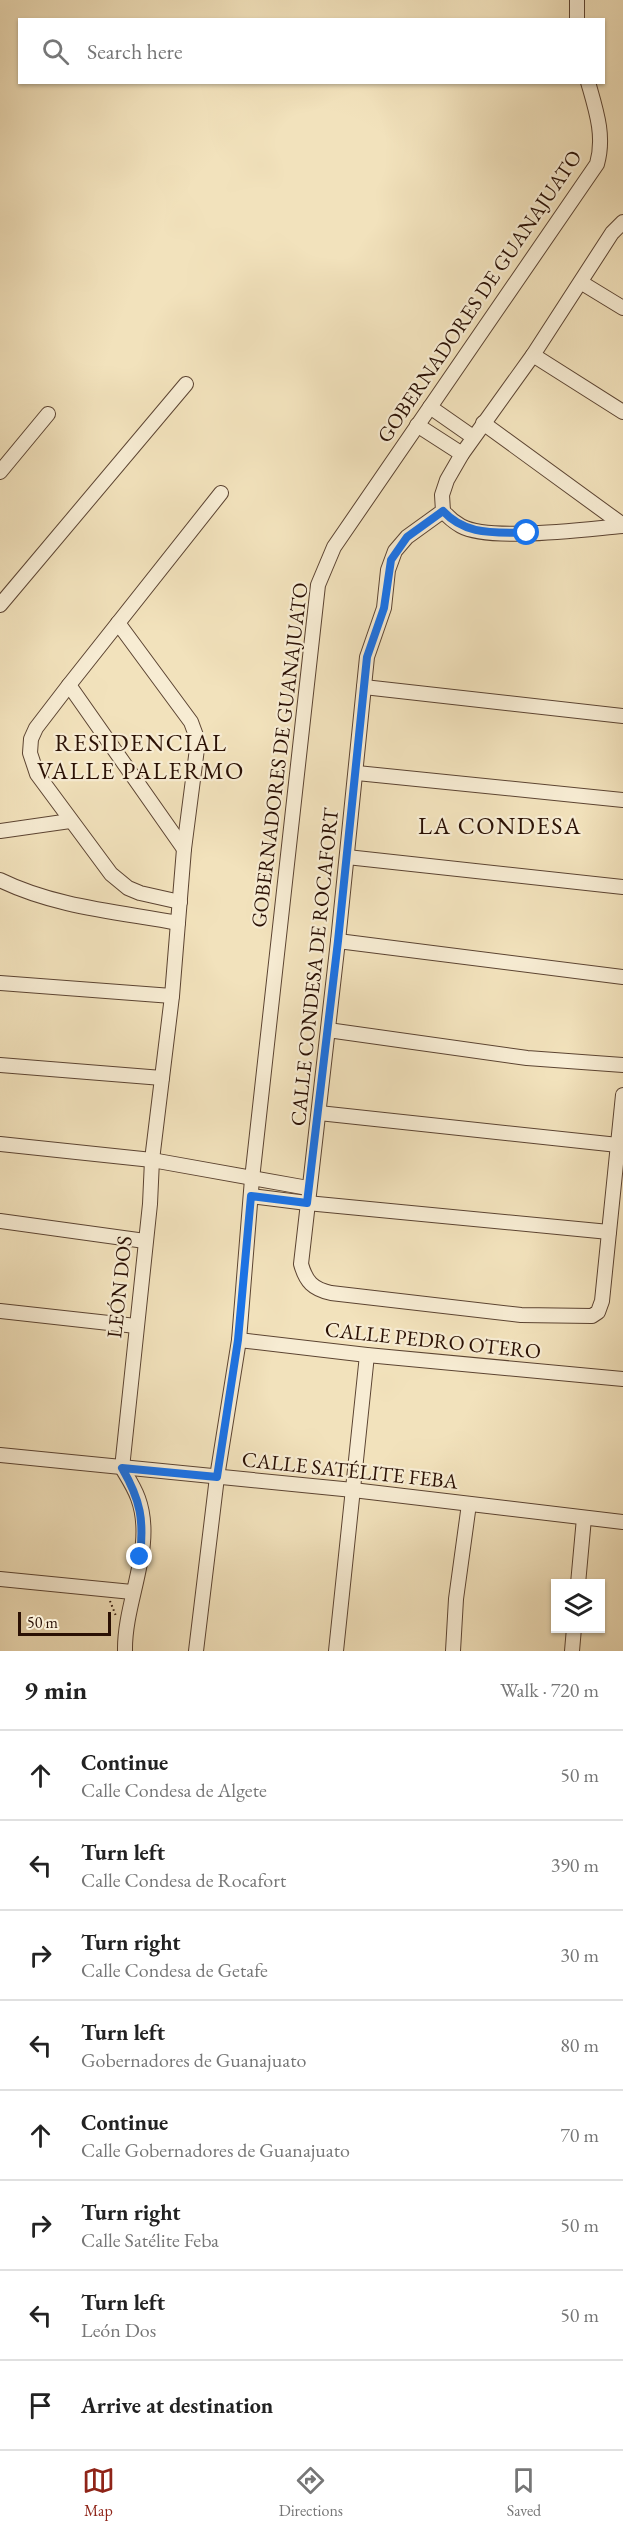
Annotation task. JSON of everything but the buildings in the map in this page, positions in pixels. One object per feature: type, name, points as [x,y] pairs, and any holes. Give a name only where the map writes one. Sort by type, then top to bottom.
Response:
[{"type":"street","points":[[577,0],[577,18]]},
{"type":"street","name":"GOBERNADORES DE GUANAJUATO","points":[[196,1651],[217,1477],[238,1340],[252,1179],[318,585],[334,547],[597,164],[601,150],[598,119],[589,84]]},
{"type":"street","points":[[623,222],[612,233],[582,283],[533,355],[473,437],[447,480],[442,495],[443,511],[462,527],[481,532],[527,533],[623,526]]},
{"type":"street","points":[[582,283],[623,308]]},
{"type":"street","points":[[533,355],[623,412]]},
{"type":"street","points":[[0,605],[186,384]]},
{"type":"street","points":[[430,407],[473,437]]},
{"type":"street","points":[[0,472],[48,414]]},
{"type":"street","points":[[483,423],[623,526]]},
{"type":"street","points":[[417,425],[462,454]]},
{"type":"street","points":[[180,902],[140,893],[118,882],[37,774],[30,753],[36,728],[221,493]]},
{"type":"street","name":"CALLE CONDESA DE ROCAFORT","points":[[443,511],[407,537],[391,560],[384,608],[367,657],[348,857],[300,1264],[304,1277],[311,1286],[321,1291],[356,1297],[521,1315],[586,1317],[598,1312],[602,1301],[623,1095]]},
{"type":"street","name":"LEÓN DOS","points":[[118,622],[197,733],[198,741],[184,849],[172,996],[152,1160],[122,1468]]},
{"type":"street","points":[[69,685],[184,849]]},
{"type":"street","points":[[364,687],[623,716]]},
{"type":"street","points":[[357,773],[623,800]]},
{"type":"street","points":[[0,831],[70,820]]},
{"type":"street","points":[[348,857],[623,887]]},
{"type":"street","points":[[0,880],[27,891],[69,903],[178,923]]},
{"type":"street","points":[[338,941],[623,977]]},
{"type":"street","points":[[0,983],[172,996]]},
{"type":"street","points":[[328,1030],[527,1058],[623,1065]]},
{"type":"street","points":[[0,1065],[162,1078]]},
{"type":"street","points":[[319,1113],[618,1145]]},
{"type":"street","points":[[0,1144],[152,1160],[308,1188]]},
{"type":"street","points":[[251,1196],[609,1232]]},
{"type":"street","points":[[0,1221],[145,1241]]},
{"type":"street","points":[[0,1311],[136,1326]]},
{"type":"street","name":"CALLE PEDRO OTERO","points":[[238,1340],[367,1355],[623,1379]]},
{"type":"street","points":[[336,1651],[367,1355]]},
{"type":"street","name":"CALLE SATÉLITE FEBA","points":[[0,1455],[353,1490],[623,1522]]},
{"type":"street","points":[[122,1468],[138,1498],[142,1519],[140,1557],[124,1635],[125,1651]]},
{"type":"street","points":[[453,1651],[456,1599],[469,1504]]},
{"type":"street","points":[[578,1579],[584,1518]]},
{"type":"street","points":[[0,1579],[132,1592]]},
{"type":"street","points":[[572,1651],[574,1633]]},
{"type":"path","points":[[105,1590],[124,1635]]},
{"type":"district","name":"RESIDENCIAL VALLE PALERMO","points":[[141,756]]},
{"type":"district","name":"LA CONDESA","points":[[500,825]]},
{"type":"route","points":[[140,1557],[142,1519],[140,1507],[138,1498],[122,1468],[217,1477],[238,1340],[251,1196],[307,1203],[357,773],[367,657],[384,608],[391,560],[395,551],[407,537],[443,511],[462,527],[481,532],[527,533]]}]
